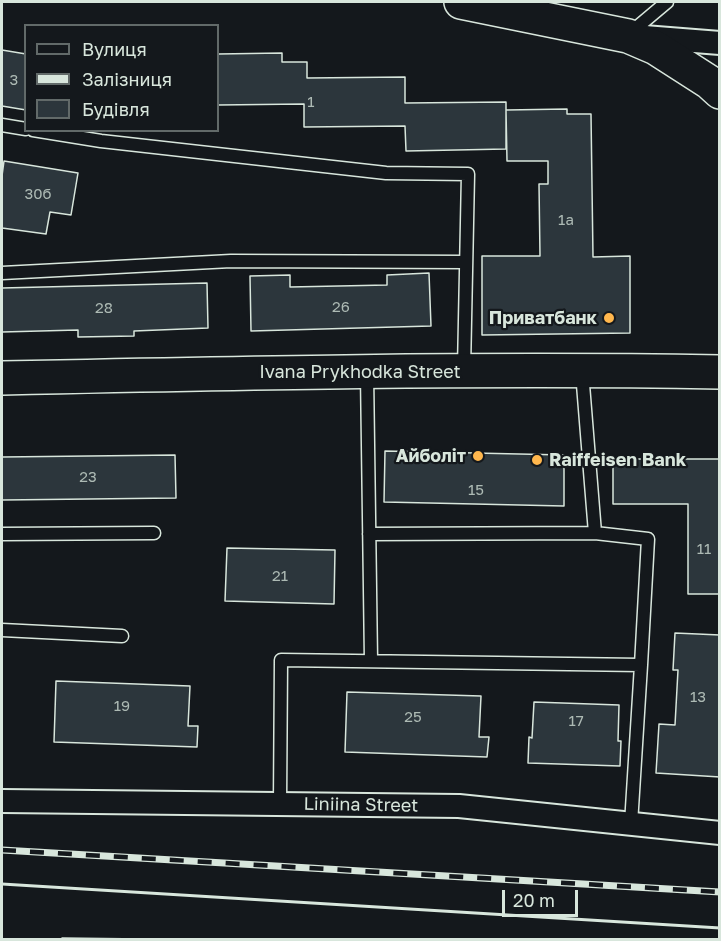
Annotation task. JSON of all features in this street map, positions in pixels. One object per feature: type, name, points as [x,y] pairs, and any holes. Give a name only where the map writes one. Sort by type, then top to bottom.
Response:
[{"type":"main road","points":[[462,2],[628,36],[656,48],[709,82],[720,92]]},
{"type":"main road","name":"Ivana Prykhodka Street","points":[[2,378],[212,373],[582,370],[720,372]]},
{"type":"street","points":[[628,36],[720,43]]},
{"type":"street","name":"Liniina Street","points":[[2,801],[459,806],[720,833]]},
{"type":"lane","points":[[628,36],[667,2]]},
{"type":"lane","points":[[2,125],[24,129]]},
{"type":"lane","points":[[45,132],[101,141],[386,173],[468,174],[464,371]]},
{"type":"lane","points":[[2,273],[231,261],[466,262]]},
{"type":"lane","points":[[582,370],[595,533]]},
{"type":"lane","points":[[367,372],[370,662]]},
{"type":"lane","points":[[2,534],[154,533]]},
{"type":"lane","points":[[369,534],[595,533],[648,538],[631,824]]},
{"type":"lane","points":[[2,630],[122,636]]},
{"type":"lane","points":[[280,804],[281,660],[641,666]]},
{"type":"building","points":[[2,50],[24,54],[24,110],[2,106]]},
{"type":"building","points":[[282,53],[282,62],[307,62],[307,78],[405,77],[405,103],[506,102],[506,149],[406,151],[405,126],[304,127],[304,104],[219,105],[219,54]]},
{"type":"building","points":[[567,109],[567,114],[591,114],[593,257],[630,256],[630,333],[482,335],[482,256],[540,256],[539,184],[548,184],[548,161],[507,161],[506,110]]},
{"type":"building","points":[[4,161],[78,173],[71,215],[50,212],[46,234],[2,228]]},
{"type":"building","points":[[429,273],[431,326],[251,331],[250,276],[290,275],[290,287],[387,285],[387,275]]},
{"type":"building","points":[[207,283],[208,328],[134,331],[134,336],[78,337],[78,330],[2,332],[2,288]]},
{"type":"building","points":[[385,451],[564,455],[564,506],[384,502]]},
{"type":"building","points":[[175,455],[176,498],[2,500],[2,457]]},
{"type":"building","points":[[613,459],[720,459],[720,594],[688,594],[688,504],[613,504]]},
{"type":"building","points":[[227,548],[335,550],[334,604],[225,601]]},
{"type":"building","points":[[675,633],[720,635],[720,777],[656,773],[659,724],[675,725],[678,670],[673,670]]},
{"type":"building","points":[[56,681],[190,686],[188,726],[198,726],[197,747],[54,742]]},
{"type":"building","points":[[347,692],[481,696],[479,737],[489,737],[487,757],[345,752]]},
{"type":"building","points":[[534,702],[619,705],[620,766],[528,763]]},
{"type":"building","points":[[62,938],[144,939],[62,940]]},
{"type":"railway","points":[[2,850],[720,892]]},
{"type":"wall","points":[[2,884],[720,928]]},
{"type":"place","name":"Приватбанк","points":[[609,318]]},
{"type":"place","name":"Айболіт","points":[[478,456]]},
{"type":"place","name":"Raiffeisen Bank","points":[[537,460]]}]
